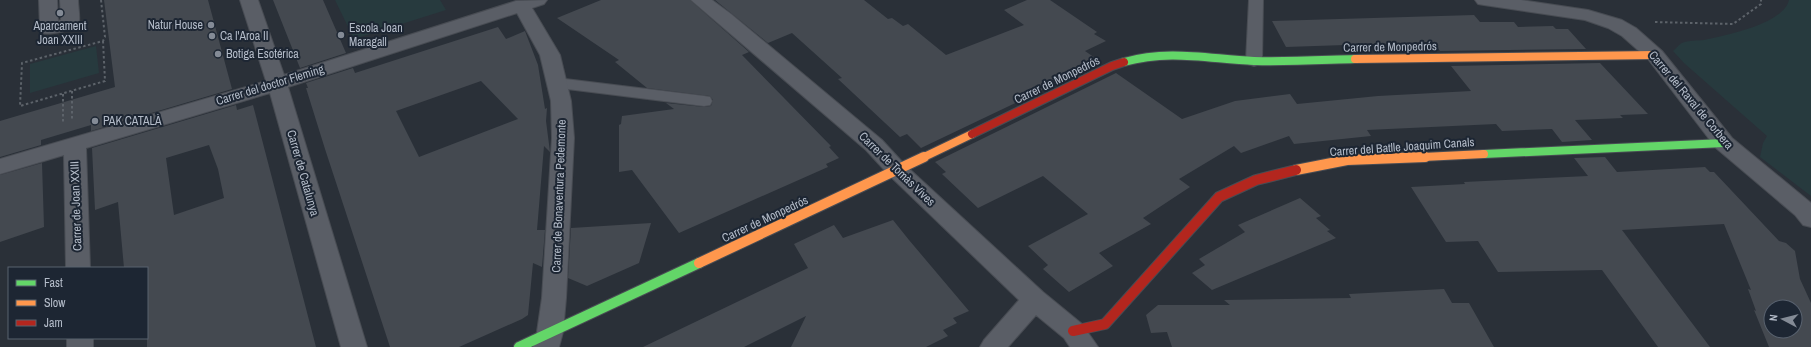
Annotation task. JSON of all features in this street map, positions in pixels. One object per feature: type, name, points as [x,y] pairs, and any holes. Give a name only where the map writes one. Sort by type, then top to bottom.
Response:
[{"type":"street","points":[[48,0],[49,29],[70,23],[69,0]]},
{"type":"street","name":"Carrer de Catalunya","points":[[249,0],[272,66],[276,84],[354,347]]},
{"type":"street","name":"Carrer de Tomàs Vives","points":[[700,0],[725,18],[874,145],[897,170],[1034,299],[1079,339]]},
{"type":"street","name":"Carrer del Raval de Corbera","points":[[1484,0],[1588,15],[1615,24],[1629,32],[1655,55],[1724,143],[1803,209],[1811,219]]},
{"type":"street","name":"Carrer del doctor Fleming","points":[[0,167],[70,137],[276,84],[530,3]]},
{"type":"street","name":"Carrer de Bonaventura Pedemonte","points":[[530,3],[550,55],[557,83],[561,101],[563,138],[554,298],[548,339]]},
{"type":"street","name":"Carrer de Monpedrós","points":[[519,347],[548,339],[1112,66],[1141,56],[1193,55],[1254,61],[1655,55]]},
{"type":"street","name":"Carrer de Joan XXIII","points":[[70,137],[75,155],[78,267]]},
{"type":"street","name":"Carrer del Batlle Joaquim Canals","points":[[1079,339],[1104,324],[1219,197],[1243,184],[1273,174],[1347,160],[1724,143]]},
{"type":"street","points":[[993,347],[1034,299]]},
{"type":"lane","points":[[1254,61],[1256,0]]},
{"type":"lane","points":[[557,83],[704,101]]},
{"type":"path","points":[[101,0],[105,37],[103,41],[105,81],[20,106],[22,63],[103,41]]},
{"type":"path","points":[[1615,24],[1655,22],[1733,24],[1761,4],[1761,0]]},
{"type":"path","points":[[72,91],[72,121]]},
{"type":"path","points":[[63,94],[70,137]]},
{"type":"green space","points":[[335,0],[440,0],[446,10],[354,39]]},
{"type":"green space","points":[[1789,0],[1811,0],[1811,196],[1760,157],[1763,143],[1767,136],[1684,63],[1673,51],[1680,44],[1685,42],[1704,40],[1752,28],[1776,16],[1785,8]]},
{"type":"green space","points":[[96,46],[99,73],[30,93],[30,64]]},
{"type":"building","points":[[104,0],[208,0],[232,89],[91,131],[91,125],[41,140],[41,145],[0,157],[0,121],[115,87]]},
{"type":"building","points":[[273,0],[323,0],[346,53],[300,68]]},
{"type":"building","points":[[601,0],[690,0],[749,52],[742,55],[831,146],[829,147],[839,158],[826,164],[828,167],[679,233],[632,170],[619,172],[619,125],[621,124],[622,116],[674,109],[666,103],[704,107],[711,106],[713,100],[710,96],[647,88],[615,62],[619,60],[557,18]]},
{"type":"building","points":[[715,0],[864,0],[888,19],[892,18],[903,26],[908,24],[946,55],[1024,25],[1004,10],[1027,0],[1050,0],[1097,32],[1094,34],[1106,41],[1085,51],[1101,62],[921,148],[907,134],[900,137],[838,79],[842,78],[792,33],[768,43]]},
{"type":"building","points":[[1474,15],[1480,22],[1514,22],[1518,27],[1553,26],[1556,29],[1568,29],[1586,49],[1440,51],[1433,42],[1286,47],[1272,21]]},
{"type":"building","points":[[498,27],[506,39],[525,31],[538,65],[545,109],[547,108],[546,121],[550,152],[544,146],[537,230],[545,230],[542,267],[533,263],[528,315],[459,347],[390,347],[306,88],[308,88],[306,83],[353,68],[355,73]],"holes":[[[481,81],[518,119],[419,157],[396,111]]]},
{"type":"building","points":[[1600,63],[1648,114],[1620,115],[1623,118],[1575,120],[1592,140],[1562,142],[1552,129],[1502,131],[1496,124],[1367,130],[1371,136],[1294,144],[1289,136],[1241,153],[1234,146],[1179,179],[1190,187],[1143,218],[1151,224],[1099,253],[1113,266],[1069,292],[1043,269],[1048,265],[1028,246],[1088,214],[1043,176],[978,208],[942,174],[946,172],[935,162],[1116,73],[1182,119],[1235,101],[1290,94],[1297,104],[1378,96],[1471,91],[1451,66]]},
{"type":"building","points":[[236,105],[237,110],[253,105],[316,347],[147,347],[148,267],[124,267],[118,202],[95,210],[92,148]],"holes":[[[209,145],[218,169],[224,198],[174,215],[166,158]]]},
{"type":"building","points":[[1605,157],[1617,172],[1705,167],[1710,172],[1714,172],[1779,241],[1786,243],[1795,251],[1800,279],[1811,303],[1811,347],[1769,347],[1766,339],[1803,339],[1803,299],[1763,299],[1763,332],[1754,310],[1756,311],[1748,289],[1751,290],[1724,224],[1622,230],[1710,347],[1658,347],[1602,270],[1498,272],[1478,241],[1446,242],[1411,187],[1465,184],[1464,182],[1588,176],[1574,158]]},
{"type":"building","points":[[42,163],[44,227],[0,242],[0,175]]},
{"type":"building","points":[[1300,198],[1321,216],[1316,218],[1330,230],[1327,231],[1336,238],[1212,290],[1192,273],[1205,265],[1199,259],[1245,232],[1238,225]]},
{"type":"building","points":[[893,220],[969,311],[953,318],[957,323],[943,330],[948,336],[926,347],[791,347],[806,316],[744,347],[643,347],[808,268],[794,244],[834,225],[843,238]]},
{"type":"building","points":[[651,223],[639,263],[587,286],[568,278],[571,228]]},
{"type":"building","points":[[1444,289],[1452,303],[1469,303],[1494,347],[1172,347],[1167,332],[1151,333],[1146,315],[1158,305],[1230,305],[1224,300],[1351,298],[1349,294]]},
{"type":"traffic: fast","points":[[1124,62],[1156,55],[1189,55],[1254,61],[1355,59]]},
{"type":"traffic: fast","points":[[1484,154],[1724,143]]},
{"type":"traffic: fast","points":[[519,347],[699,263]]},
{"type":"traffic: slow","points":[[1355,59],[1655,55]]},
{"type":"traffic: slow","points":[[699,263],[972,134]]},
{"type":"traffic: slow","points":[[1296,170],[1347,160],[1484,154]]},
{"type":"traffic: jam","points":[[972,134],[1112,66],[1124,62]]},
{"type":"traffic: jam","points":[[1073,331],[1105,324],[1219,197],[1256,180],[1296,170]]},
{"type":"place","name":"Aparcament Joan XXIII","points":[[60,13]]},
{"type":"place","name":"Natur House","points":[[211,25]]},
{"type":"place","name":"Escola Joan Maragall","points":[[341,35]]},
{"type":"place","name":"Ca l'Aroa II","points":[[212,36]]},
{"type":"place","name":"Botiga Esotérica","points":[[218,54]]},
{"type":"place","name":"PAK CATALÀ","points":[[95,121]]}]
